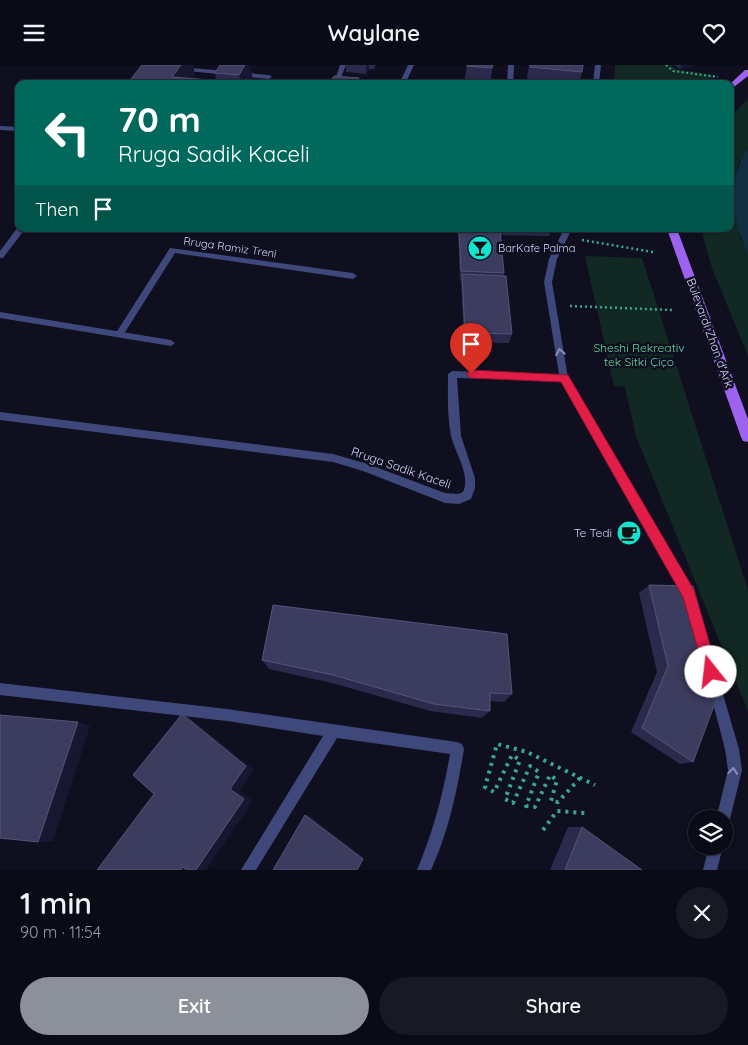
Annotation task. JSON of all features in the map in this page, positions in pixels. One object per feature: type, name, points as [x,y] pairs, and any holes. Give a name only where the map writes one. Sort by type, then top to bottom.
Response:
[{"type":"main road","points":[[734,84],[748,72]]},
{"type":"main road","name":"Bulevardi Zhan d'Ark","points":[[673,232],[748,437]]},
{"type":"street","points":[[336,80],[343,65]]},
{"type":"street","points":[[404,80],[411,65]]},
{"type":"street","points":[[510,80],[511,65]]},
{"type":"street","points":[[596,80],[598,65]]},
{"type":"street","points":[[173,68],[269,77]]},
{"type":"street","points":[[0,128],[15,129]]},
{"type":"street","points":[[0,256],[19,232]]},
{"type":"street","points":[[566,233],[553,259],[548,282],[564,378],[689,595],[694,614]]},
{"type":"street","name":"Rruga Ramiz Treni","points":[[120,335],[173,250],[353,275]]},
{"type":"street","points":[[0,315],[171,343]]},
{"type":"street","name":"Rruga Sadik Kaceli","points":[[0,416],[332,458],[364,467],[457,501],[465,497],[470,488],[470,477],[456,436],[452,373],[564,378]]},
{"type":"street","points":[[711,672],[732,749],[735,770],[725,810]]},
{"type":"street","points":[[0,689],[227,715],[458,749],[450,799],[432,854],[424,870]]},
{"type":"street","points":[[248,870],[333,732]]},
{"type":"street","points":[[710,870],[714,855]]},
{"type":"path","points":[[666,65],[672,71],[718,77]]},
{"type":"path","points":[[566,233],[653,252]]},
{"type":"path","points":[[552,306],[672,310]]},
{"type":"path","points":[[580,778],[558,802],[551,801],[557,779],[550,775],[535,807],[526,806],[540,773],[530,766],[513,803],[505,799],[520,760],[512,755],[494,792],[485,787],[497,744],[527,752],[595,785]]},
{"type":"path","points":[[543,830],[557,811],[585,813]]},
{"type":"green space","points":[[615,65],[671,65],[676,69],[716,75],[711,80],[614,80]]},
{"type":"green space","points":[[748,99],[748,148],[738,165],[734,191],[734,113]]},
{"type":"green space","points":[[734,203],[740,238],[748,254],[748,356],[712,268],[702,232],[734,232]]},
{"type":"green space","name":"Sheshi Rekreativ tek Sitki Çiço","points":[[585,256],[642,258],[748,590],[748,711],[636,436],[625,387],[614,386]]},
{"type":"water","points":[[748,148],[748,254],[742,241],[734,207],[734,187],[741,161]]},
{"type":"building","points":[[142,65],[181,65],[172,77],[211,80],[130,80]]},
{"type":"building","points":[[220,65],[245,65],[239,75],[215,73]]},
{"type":"building","points":[[467,65],[493,65],[492,68]]},
{"type":"building","points":[[530,65],[583,65],[582,72],[530,67]]},
{"type":"building","points":[[334,76],[359,78],[358,80],[332,80]]},
{"type":"building","points":[[459,232],[500,232],[504,273],[461,271]]},
{"type":"building","points":[[462,274],[506,276],[512,334],[465,333]]},
{"type":"building","points":[[649,585],[693,586],[721,687],[693,762],[642,728],[668,666]]},
{"type":"building","points":[[273,605],[507,634],[512,694],[490,693],[490,711],[434,704],[333,675],[262,660]]},
{"type":"building","points":[[182,714],[246,766],[230,789],[244,799],[196,870],[186,870],[183,867],[181,870],[97,870],[154,794],[133,775]]},
{"type":"building","points":[[0,715],[78,722],[38,842],[0,838]]},
{"type":"building","points":[[305,815],[363,859],[357,870],[273,870]]},
{"type":"building","points":[[582,827],[642,870],[565,870]]},
{"type":"place","name":"BarKafe Palma","points":[[480,248]]},
{"type":"place","name":"Te Tedi","points":[[629,533]]},
{"type":"route","points":[[471,374],[564,378],[689,595],[711,672]]}]
